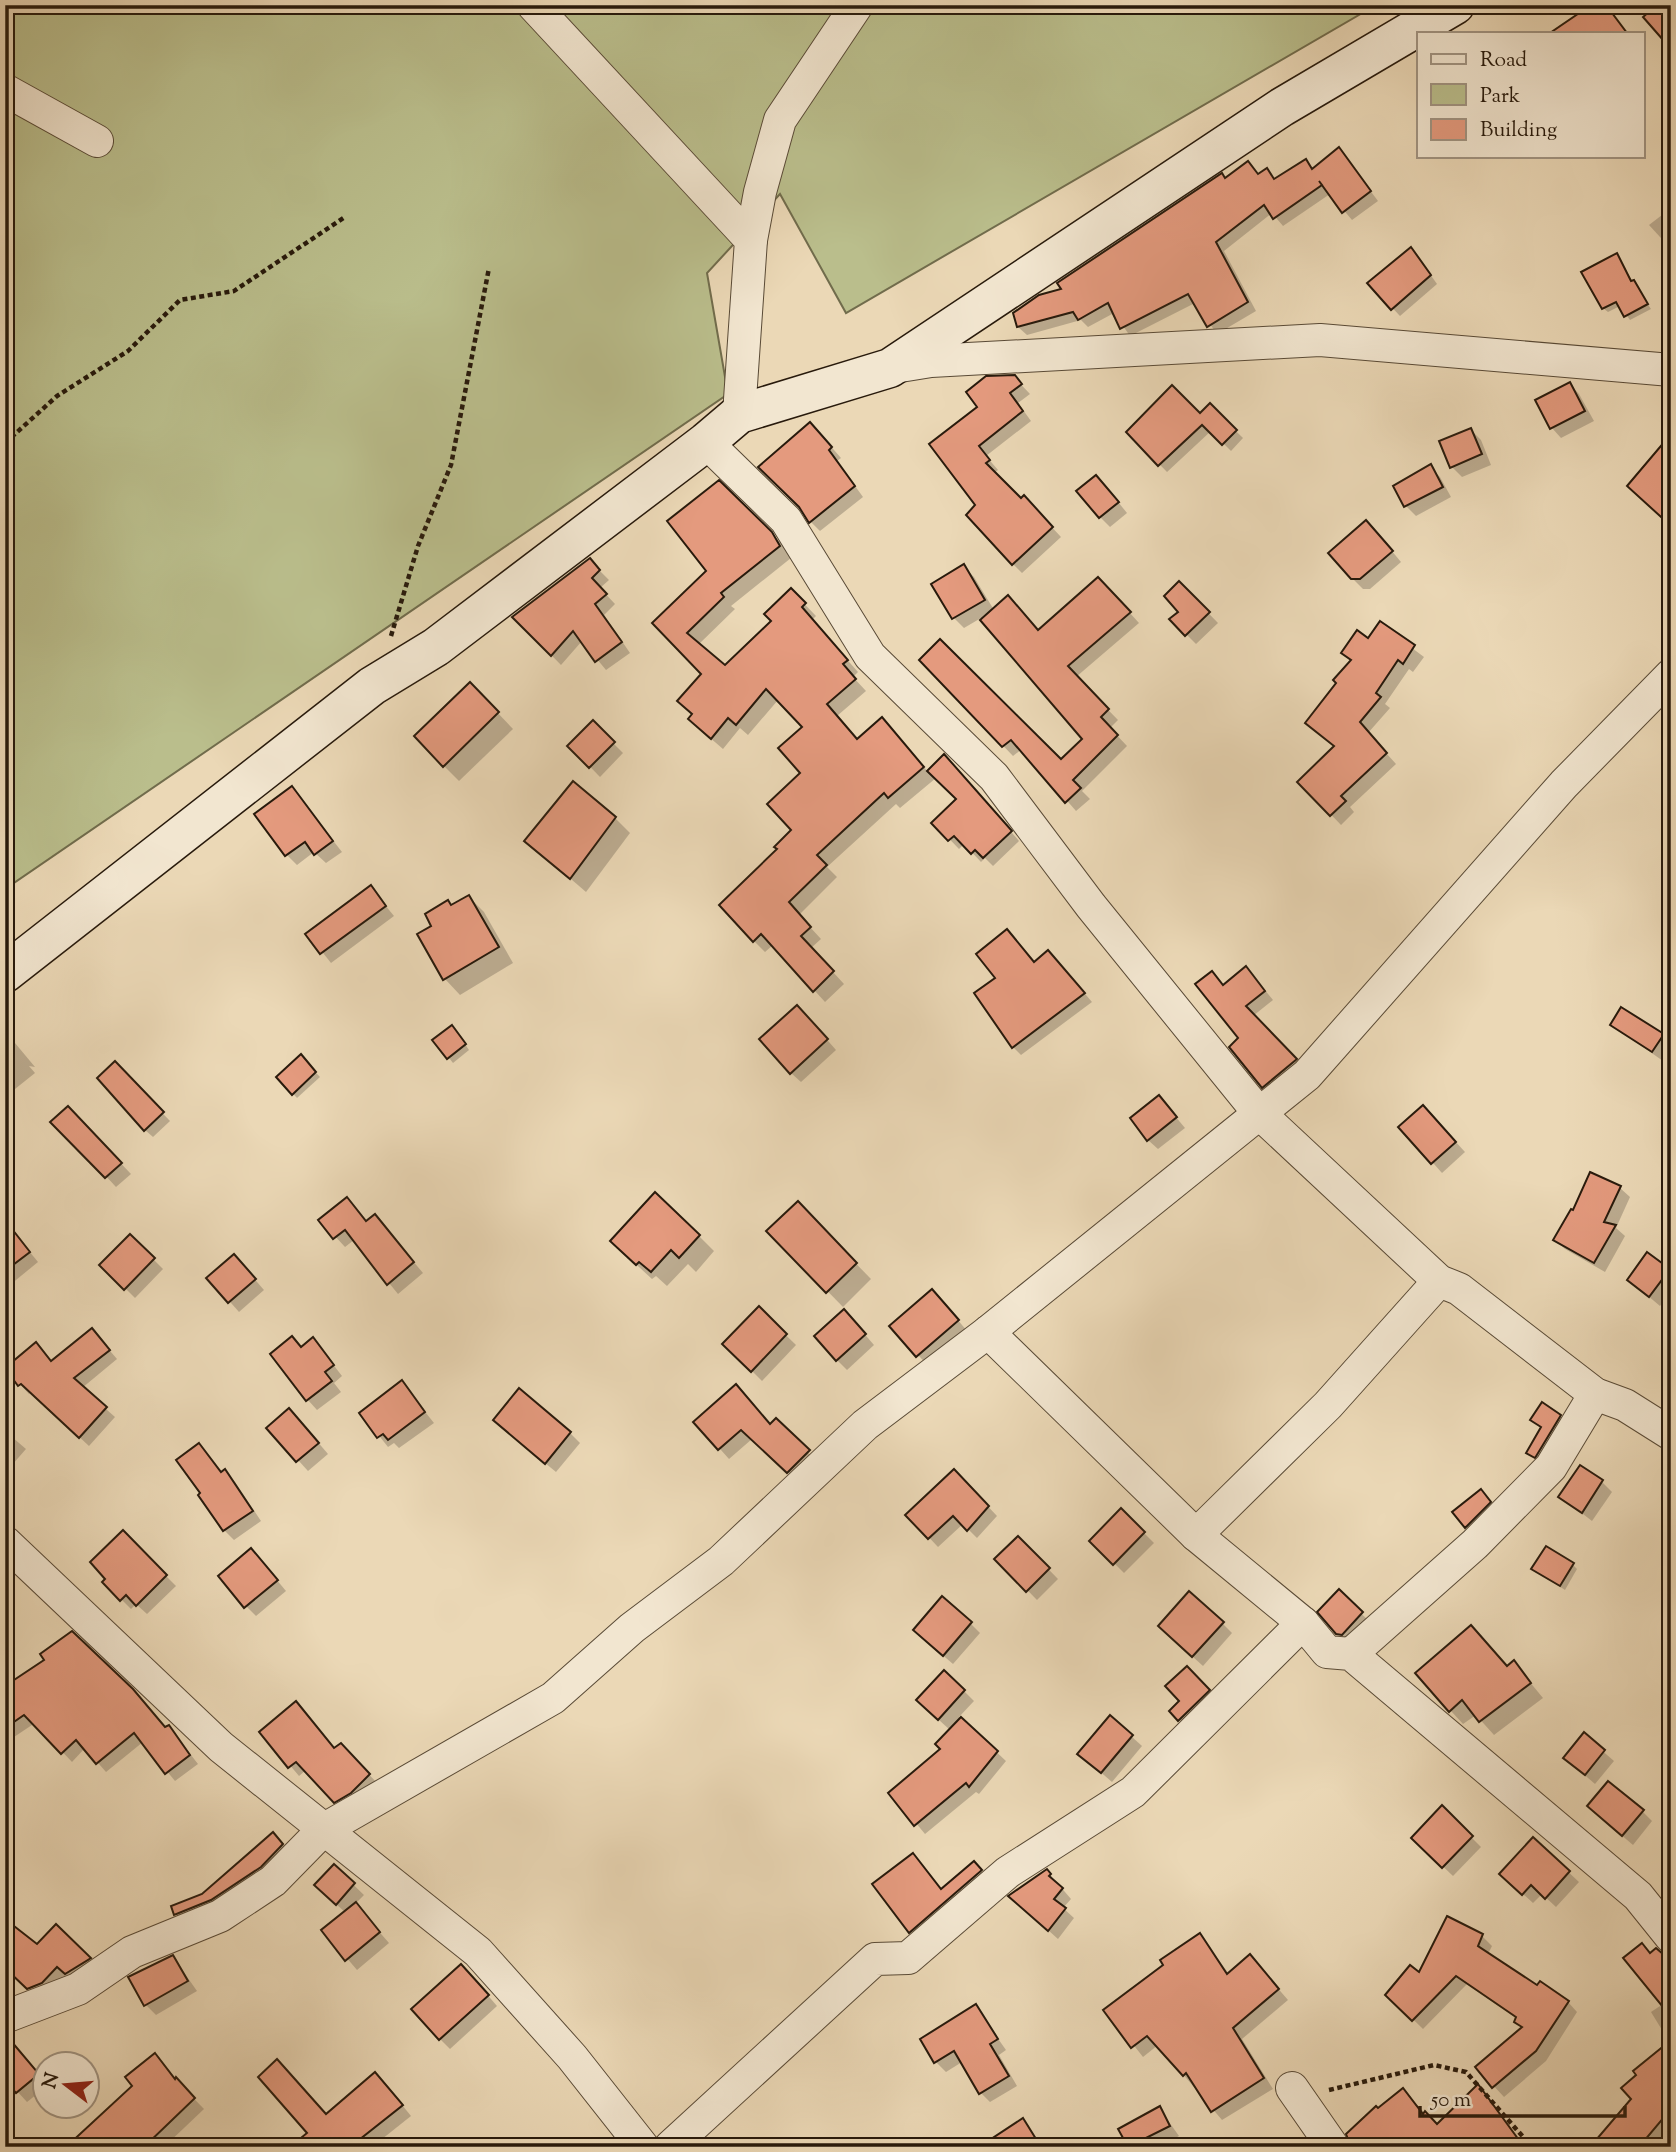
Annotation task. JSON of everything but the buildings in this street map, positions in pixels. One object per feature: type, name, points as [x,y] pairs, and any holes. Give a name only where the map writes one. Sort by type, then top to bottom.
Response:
[{"type":"street","points":[[533,5],[751,240]]},
{"type":"street","points":[[739,414],[751,240],[760,192],[780,120],[857,5]]},
{"type":"street","points":[[890,368],[1282,107],[1455,5]]},
{"type":"street","points":[[5,90],[97,141]]},
{"type":"street","points":[[5,973],[372,686],[436,648],[739,414],[890,368],[931,361],[1320,340],[1671,370]]},
{"type":"street","points":[[706,442],[786,520],[870,656],[994,777],[1091,906],[1258,1112],[1438,1281],[1459,1289],[1595,1394],[1625,1405],[1671,1434]]},
{"type":"street","points":[[5,2018],[78,1989],[132,1952],[220,1916],[272,1881],[323,1830],[553,1698],[632,1628],[721,1561],[865,1425],[988,1332],[1307,1074],[1564,784],[1671,675]]},
{"type":"street","points":[[1196,1535],[1328,1405],[1438,1281]]},
{"type":"street","points":[[988,1332],[1196,1535],[1303,1623],[1327,1653],[1351,1654],[1638,1896],[1671,1937]]},
{"type":"street","points":[[1351,1654],[1475,1544],[1551,1467],[1595,1394]]},
{"type":"street","points":[[5,1542],[222,1747],[478,1952],[572,2057],[643,2147]]},
{"type":"street","points":[[670,2147],[875,1959],[908,1958],[1008,1871],[1133,1792],[1303,1623]]},
{"type":"street","points":[[1295,2093],[1333,2147]]},
{"type":"path","points":[[5,443],[57,396],[128,351],[180,300],[234,291],[345,217]]},
{"type":"path","points":[[372,686],[392,632],[418,546],[452,465],[489,268]]},
{"type":"path","points":[[1295,2093],[1434,2065],[1466,2072],[1532,2147]]},
{"type":"green space","points":[[5,5],[1376,5],[846,313],[780,194],[707,273],[728,394],[5,889]]}]
